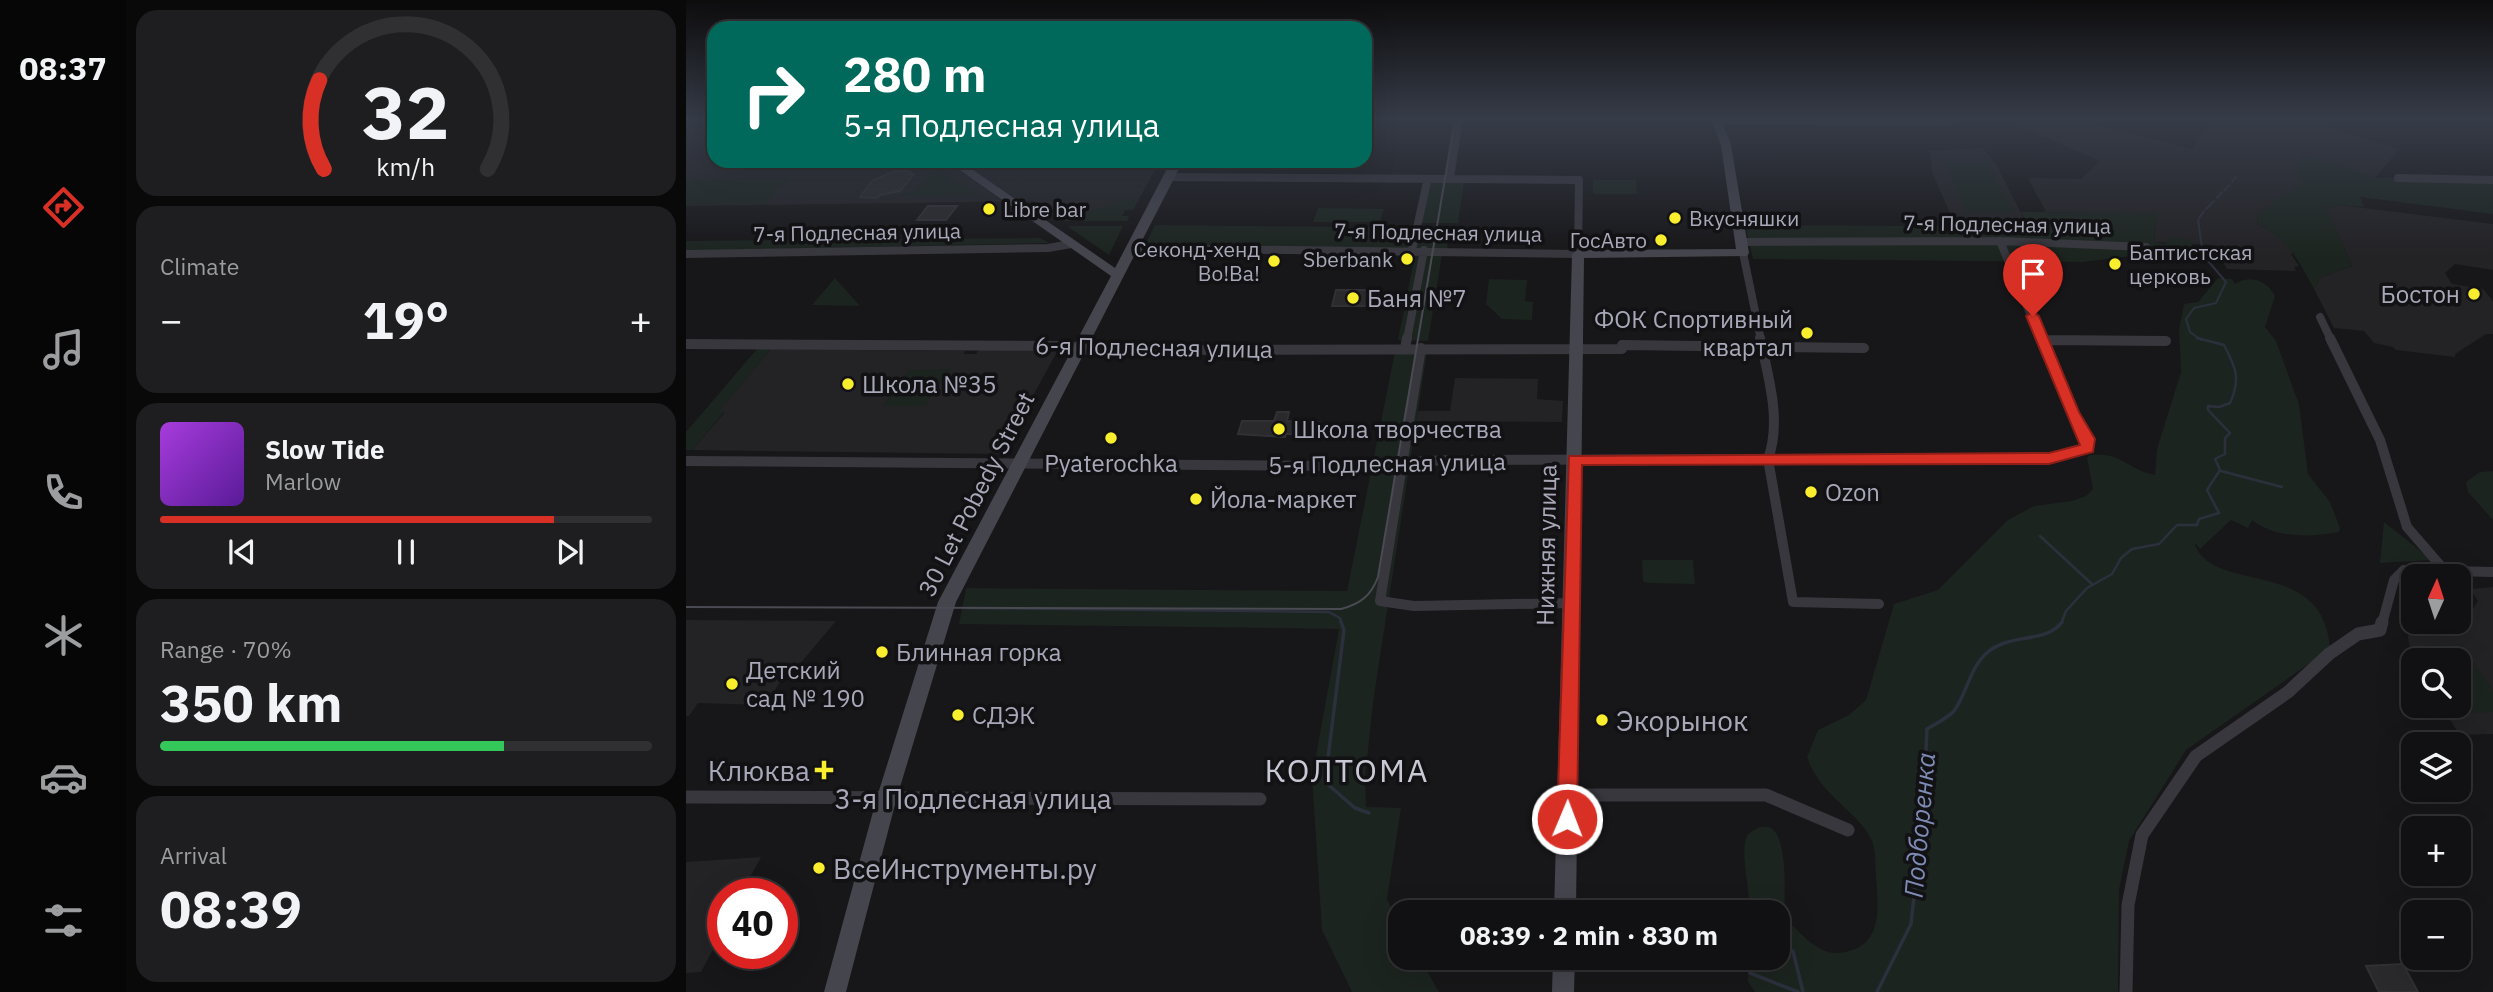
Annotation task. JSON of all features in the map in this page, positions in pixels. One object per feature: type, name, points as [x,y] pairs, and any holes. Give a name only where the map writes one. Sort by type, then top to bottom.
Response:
[{"type":"street","points":[[1168,177],[1450,178],[1452,165]]},
{"type":"street","points":[[1729,165],[1742,248],[1772,395],[1774,443],[1768,460],[1793,602],[1879,604]]},
{"type":"street","points":[[963,168],[1071,244],[1112,271],[1120,273]]},
{"type":"street","name":"30 Let Pobedy Street","points":[[835,992],[887,797],[947,601],[1173,168]]},
{"type":"street","name":"Нижняя улица","points":[[1450,178],[1579,180],[1565,900]]},
{"type":"street","points":[[2398,178],[2493,180]]},
{"type":"street","points":[[1412,250],[1427,182]]},
{"type":"street","points":[[2000,241],[2044,340],[2166,341]]},
{"type":"street","name":"7-я Подлесная улица","points":[[1132,248],[1578,254],[2000,241],[2146,247]]},
{"type":"street","name":"7-я Подлесная улица","points":[[686,254],[994,249],[1071,244]]},
{"type":"street","points":[[1405,348],[1424,250]]},
{"type":"street","points":[[2320,317],[2380,440],[2407,527],[2439,564]]},
{"type":"street","name":"5-я Подлесная улица","points":[[686,461],[1342,466],[1403,461],[2049,458],[2088,448],[2087,439],[2072,413],[2044,340]]},
{"type":"street","name":"6-я Подлесная улица","points":[[686,344],[1069,346],[1080,350],[1576,348],[1742,344],[1762,349],[1864,348]]},
{"type":"street","points":[[1421,348],[1380,601],[1413,606],[1571,603]]},
{"type":"street","points":[[2471,572],[2493,572]]},
{"type":"street","points":[[2126,992],[2128,905],[2142,835],[2196,756],[2288,692],[2329,654],[2358,634],[2380,630],[2394,580],[2401,573]]},
{"type":"street","points":[[1567,795],[1766,795],[1849,830]]},
{"type":"street","name":"3-я Подлесная улица","points":[[686,797],[1260,799]]},
{"type":"street","points":[[1563,992],[1564,970]]},
{"type":"shaded area","points":[[686,165],[707,165],[707,168],[1156,168],[1133,210],[1125,210],[1122,216],[1129,216],[1127,221],[1060,221],[1033,201],[686,206]]},
{"type":"shaded area","points":[[1931,165],[1997,165],[2032,235],[1959,234]]},
{"type":"shaded area","points":[[1946,165],[1991,165],[2014,212],[1967,212]]},
{"type":"shaded area","points":[[2095,165],[2299,165],[2297,174],[2303,183],[2258,214],[2257,224],[2275,234],[2295,252],[2291,254],[2299,266],[2294,267],[2296,271],[2227,269],[2213,245],[2154,242],[2157,214],[2046,212],[2028,178],[2081,179]]},
{"type":"shaded area","points":[[2299,165],[2337,165],[2375,178],[2493,176],[2493,214],[2360,197],[2364,207],[2339,205],[2327,208],[2352,266],[2321,277],[2314,289],[2303,268],[2285,244],[2257,224],[2258,214],[2302,183],[2297,174]]},
{"type":"shaded area","points":[[2337,165],[2386,165],[2375,178]]},
{"type":"shaded area","points":[[942,169],[979,195],[902,196],[917,189],[933,170]]},
{"type":"shaded area","points":[[790,177],[764,204],[686,205],[686,179]]},
{"type":"shaded area","points":[[1593,180],[1636,180],[1637,194],[1593,194]]},
{"type":"shaded area","points":[[1424,181],[1464,181],[1458,223],[1415,223]]},
{"type":"shaded area","points":[[1123,200],[1138,200],[1133,210],[1125,210],[1122,216],[1129,216],[1127,221],[1060,221]]},
{"type":"shaded area","points":[[2339,205],[2493,224],[2493,270],[2455,264],[2445,273],[2452,284],[2483,289],[2493,301],[2493,334],[2486,334],[2455,354],[2455,357],[2396,350],[2374,343],[2364,331],[2334,328],[2314,289],[2321,277],[2352,266],[2326,208]]},
{"type":"shaded area","points":[[1318,208],[1384,209],[1380,222],[1313,222]]},
{"type":"shaded area","points":[[2021,212],[2157,213],[2154,242],[2166,244],[2166,237],[2188,239],[2195,248],[2083,262],[1753,259],[1745,225],[1956,226],[1960,234],[2032,235]]},
{"type":"shaded area","points":[[1155,225],[1450,228],[1447,249],[1145,245]]},
{"type":"shaded area","points":[[1067,226],[1123,226],[1109,255]]},
{"type":"shaded area","points":[[1040,238],[1049,243],[686,251],[686,241]]},
{"type":"shaded area","points":[[1415,255],[1442,255],[1428,341],[1398,340]]},
{"type":"shaded area","points":[[835,278],[860,306],[812,305]]},
{"type":"shaded area","points":[[2218,278],[2232,279],[2235,284],[2253,279],[2268,286],[2275,296],[2265,327],[2276,341],[2299,404],[2308,474],[2330,502],[2340,528],[2339,532],[2294,535],[2272,531],[2252,520],[2248,528],[2231,520],[2200,549],[2194,542],[2204,558],[2222,569],[2289,588],[2309,600],[2323,619],[2330,649],[2186,750],[2129,841],[2119,890],[2118,992],[1755,992],[1748,982],[1748,970],[1790,970],[1790,923],[1821,949],[1836,953],[1851,951],[1862,945],[1870,937],[1874,927],[1877,904],[1872,841],[1866,830],[1821,783],[1807,757],[1818,730],[1849,715],[1866,700],[1894,604],[1938,590],[2008,520],[2034,506],[2072,501],[2086,496],[2093,489],[2087,458],[2090,455],[2117,458],[2155,475],[2157,449],[2181,372],[2179,330],[2184,304],[2198,302]]},
{"type":"shaded area","points":[[1489,279],[1527,280],[1525,301],[1533,302],[1532,320],[1502,319],[1486,304]]},
{"type":"shaded area","points":[[757,349],[771,349],[719,411],[724,412],[692,450],[686,450],[686,432]]},
{"type":"shaded area","name":"Школа №35","points":[[771,349],[965,351],[964,354],[976,354],[979,349],[1058,350],[1001,454],[692,450],[724,413],[718,411]]},
{"type":"shaded area","points":[[1395,352],[1427,352],[1374,696],[1365,776],[1366,807],[1401,808],[1387,899],[1388,970],[1426,970],[1439,992],[1352,992],[1322,930],[1312,778],[1339,629],[959,624],[966,588],[1347,591]]},
{"type":"shaded area","points":[[950,369],[925,406],[883,406],[909,370]]},
{"type":"shaded area","points":[[1455,378],[1538,379],[1537,399],[1563,401],[1562,422],[1416,421],[1418,411],[1450,411]]},
{"type":"shaded area","points":[[2493,471],[2493,520],[2468,492],[2466,482],[2480,472]]},
{"type":"shaded area","points":[[2384,522],[2432,560],[2380,563]]},
{"type":"shaded area","points":[[1642,560],[1693,560],[1695,584],[1647,583],[1643,581]]},
{"type":"shaded area","points":[[2493,587],[2493,734],[2458,732],[2449,718],[2471,718],[2471,648],[2410,648],[2408,638],[2409,634],[2471,634],[2471,611],[2478,601],[2471,589]]},
{"type":"shaded area","name":"Детский сад № 190","points":[[686,620],[836,621],[799,665],[790,665],[766,705],[698,703],[689,716],[686,716]]},
{"type":"shaded area","points":[[2424,645],[2461,645],[2463,648],[2426,648]]},
{"type":"shaded area","points":[[2471,659],[2493,691],[2493,712],[2471,713]]},
{"type":"shaded area","points":[[1771,828],[1777,835],[1785,879],[1784,900],[1748,900],[1744,851],[1748,835],[1755,829]]},
{"type":"shaded area","points":[[761,857],[750,878],[707,878],[707,961],[701,972],[686,973],[686,862]]},
{"type":"building","points":[[894,171],[910,171],[910,174],[914,174],[900,191],[877,198],[860,197],[872,181]]},
{"type":"building","points":[[928,206],[957,206],[946,220],[917,220]]},
{"type":"building","name":"Баня №7","points":[[1336,290],[1373,290],[1369,306],[1332,306]]},
{"type":"building","name":"Школа творчества","points":[[1277,412],[1289,412],[1287,421],[1320,422],[1316,434],[1286,434],[1285,437],[1238,434],[1242,421],[1274,421]]},
{"type":"building","points":[[2401,964],[2401,970],[2406,970],[2418,992],[2379,992],[2366,966]]},
{"type":"waterway","name":"Подборенка","points":[[2232,182],[2236,177]]},
{"type":"waterway","name":"Подборенка","points":[[2225,190],[2229,185]]},
{"type":"waterway","name":"Подборенка","points":[[2217,198],[2222,192]]},
{"type":"waterway","name":"Подборенка","points":[[2206,209],[2214,201]]},
{"type":"waterway","name":"Подборенка","points":[[2199,339],[2190,332],[2186,319],[2194,308],[2216,303],[2226,282],[2203,255],[2198,220],[2204,211]]},
{"type":"waterway","name":"Подборенка","points":[[2093,585],[2112,574],[2121,558],[2132,549],[2159,544],[2177,525],[2197,525],[2199,519],[2219,513],[2207,490],[2220,470],[2215,459],[2225,454],[2225,438],[2230,433],[2208,410],[2208,406],[2219,407],[2230,403],[2236,374],[2224,345],[2199,339]]},
{"type":"waterway","points":[[2221,471],[2282,487]]},
{"type":"waterway","points":[[2040,536],[2093,585]]},
{"type":"waterway","name":"Подборенка","points":[[2062,622],[2066,611],[2093,585]]},
{"type":"waterway","points":[[968,608],[1329,612],[1340,618],[1342,624]]},
{"type":"waterway","points":[[1341,622],[1344,630],[1325,782],[1355,808],[1369,813]]},
{"type":"waterway","name":"Подборенка","points":[[1877,992],[1911,924],[1923,815],[1927,729],[1954,711],[1977,664],[1989,651],[1998,645],[2048,633],[2062,622]]},
{"type":"waterway","points":[[1793,951],[1803,992]]},
{"type":"waterway","points":[[1750,973],[1798,992]]},
{"type":"tram line","points":[[686,607],[1341,609],[1354,605],[1368,594],[1378,577],[1447,165]]},
{"type":"place","name":"Libre bar","points":[[989,209]]},
{"type":"place","name":"Вкусняшки","points":[[1675,218]]},
{"type":"place","name":"ГосАвто","points":[[1661,240]]},
{"type":"place","name":"Sberbank","points":[[1407,259]]},
{"type":"place","name":"Секонд-хенд Во!Ва!","points":[[1274,261]]},
{"type":"place","name":"Баптистская церковь","points":[[2115,264]]},
{"type":"place","name":"Бостон","points":[[2474,294]]},
{"type":"place","name":"Баня №7","points":[[1353,298]]},
{"type":"place","name":"ФОК Спортивный квартал","points":[[1807,333]]},
{"type":"place","name":"Школа №35","points":[[848,384]]},
{"type":"place","name":"Школа творчества","points":[[1279,429]]},
{"type":"place","name":"Pyaterochka","points":[[1111,438]]},
{"type":"place","name":"Ozon","points":[[1811,492]]},
{"type":"place","name":"Йола-маркет","points":[[1196,499]]},
{"type":"place","name":"Блинная горка","points":[[882,652]]},
{"type":"place","name":"Детский сад № 190","points":[[732,684]]},
{"type":"place","name":"СДЭК","points":[[958,715]]},
{"type":"place","name":"Экорынок","points":[[1602,720]]},
{"type":"place","name":"Клюква","points":[[824,770]]},
{"type":"place","name":"ВсеИнструменты.ру","points":[[819,868]]},
{"type":"district","name":"КОЛТОМА","points":[[1347,770]]},
{"type":"route","points":[[1567,819],[1574,460],[2049,458],[2088,448],[2087,439],[2072,413],[2033,316]]}]
